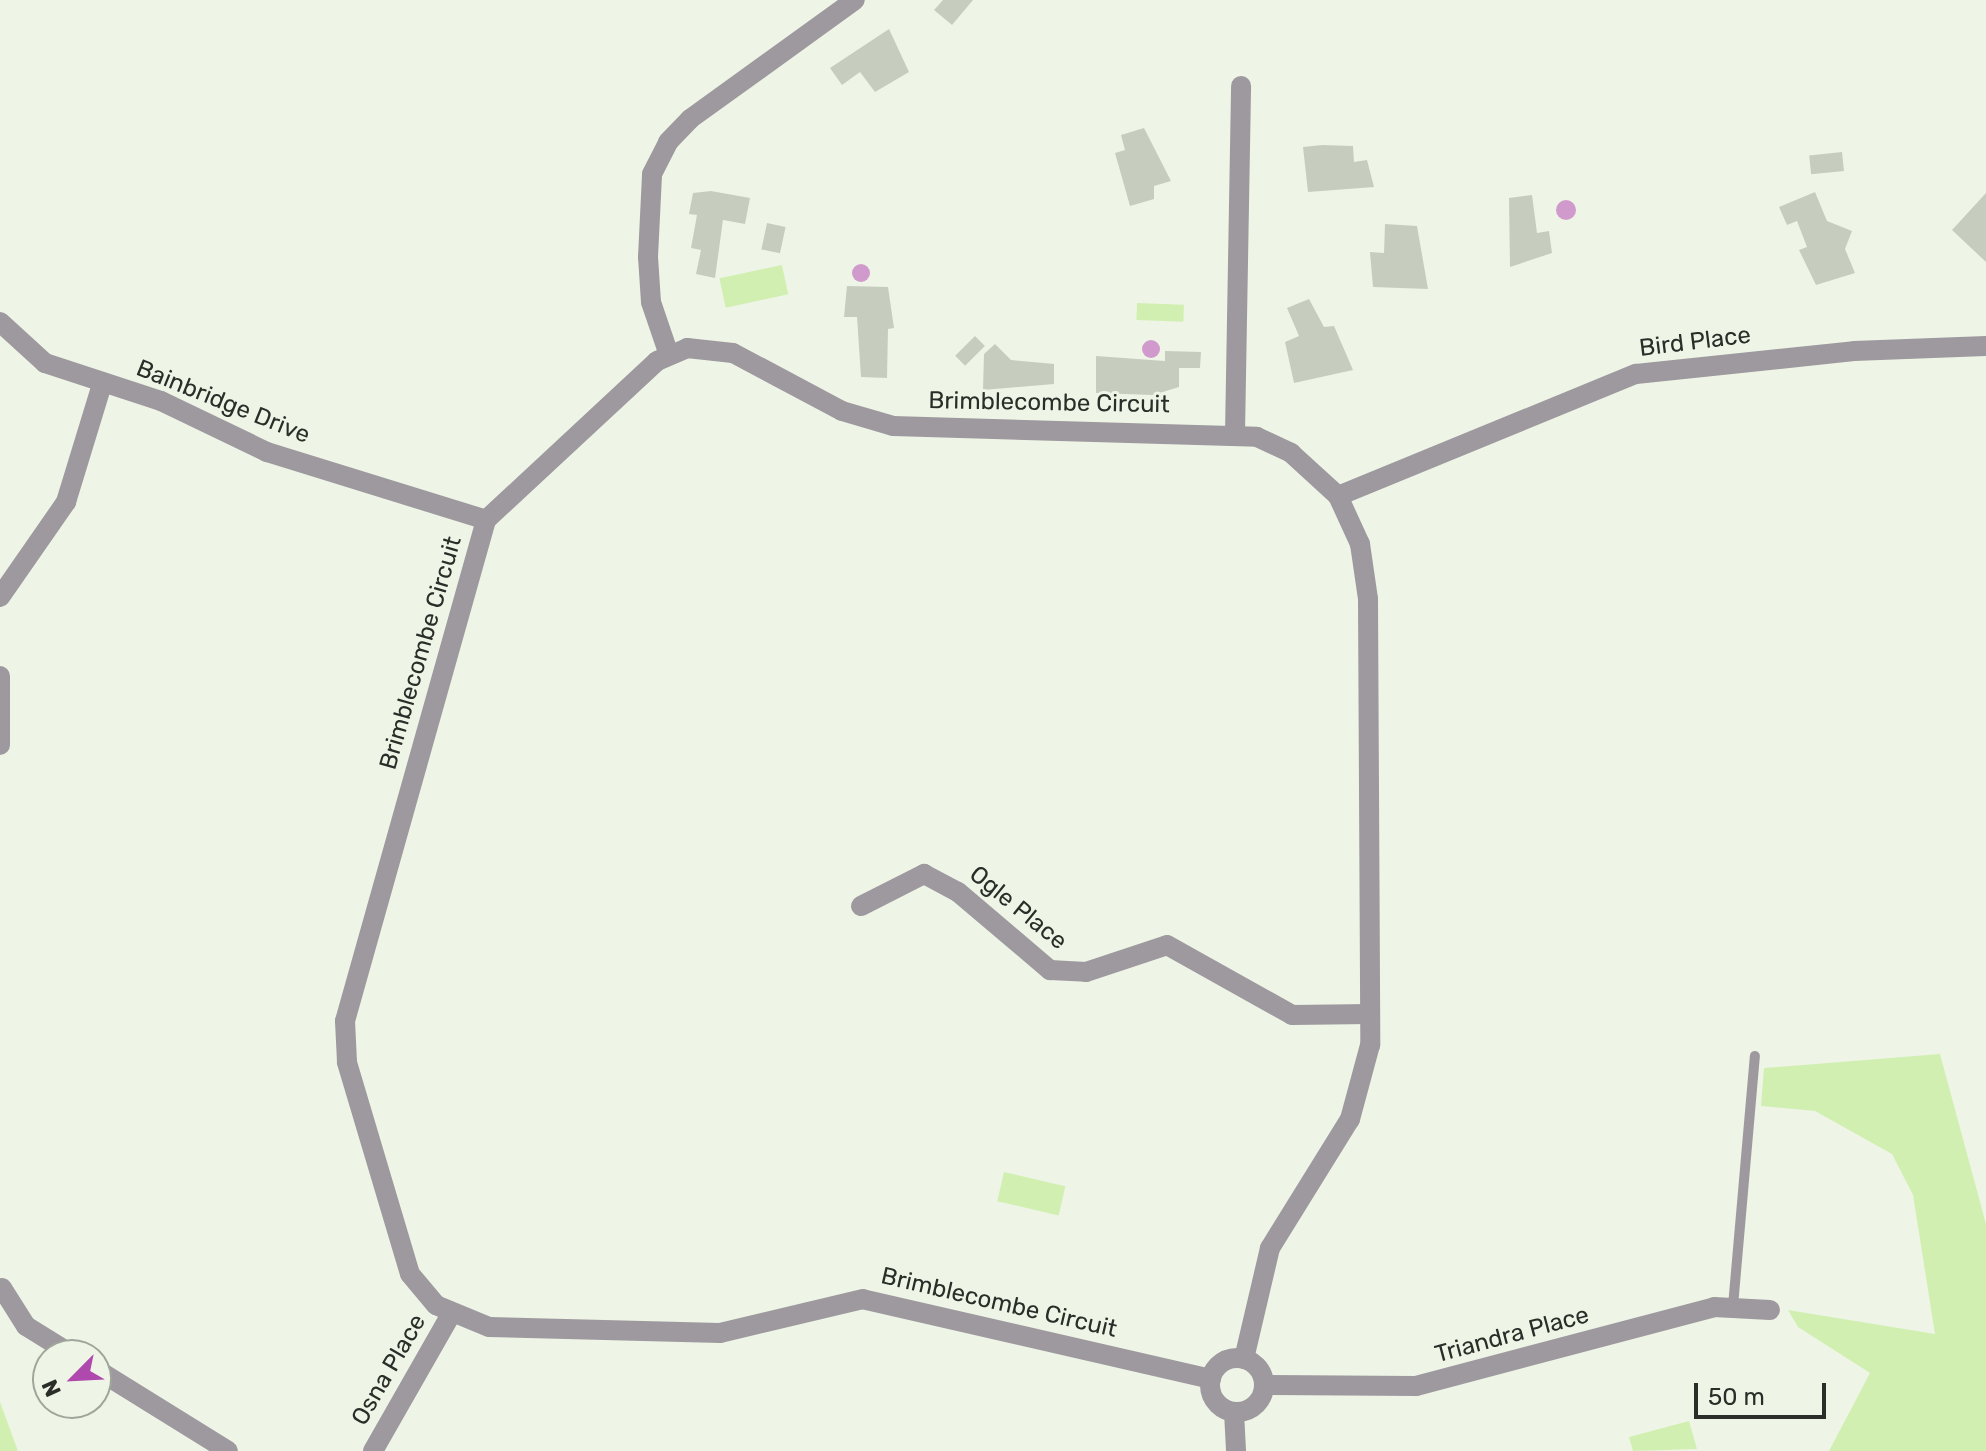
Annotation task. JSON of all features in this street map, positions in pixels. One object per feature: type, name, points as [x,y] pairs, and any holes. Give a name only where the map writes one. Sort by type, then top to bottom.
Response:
[{"type":"street","points":[[669,355],[651,302],[648,257],[652,174],[668,142],[855,0]]},
{"type":"street","points":[[1235,434],[1241,86]]},
{"type":"street","name":"Bainbridge Drive","points":[[0,322],[45,363],[161,401],[267,452],[486,520]]},
{"type":"street","name":"Bird Place","points":[[1338,496],[1636,374],[1854,351],[1986,346]]},
{"type":"street","name":"Brimblecombe Circuit","points":[[1211,1379],[863,1299],[720,1333],[502,1328],[451,1314],[410,1274],[344,1040],[486,520],[642,371],[669,355],[687,348],[733,353],[842,411],[893,426],[1235,434],[1291,453],[1338,496],[1360,544],[1368,599],[1370,1014],[1362,1091],[1270,1248],[1244,1359]]},
{"type":"street","points":[[0,597],[66,502],[102,384]]},
{"type":"street","points":[[0,676],[0,745]]},
{"type":"street","name":"Ogle Place","points":[[861,906],[924,874],[958,892],[1050,970],[1086,972],[1167,945],[1292,1015],[1370,1014]]},
{"type":"street","points":[[2,1288],[26,1326],[47,1339]]},
{"type":"street","name":"Triandra Place","points":[[1264,1385],[1416,1386],[1733,1306],[1770,1310]]},
{"type":"street","name":"Osna Place","points":[[373,1451],[451,1314]]},
{"type":"street","points":[[1244,1359],[1264,1385],[1251,1409],[1234,1412],[1213,1397],[1211,1379],[1220,1365],[1244,1359]]},
{"type":"street","points":[[112,1379],[228,1451]]},
{"type":"street","points":[[1234,1412],[1236,1451]]},
{"type":"lane","points":[[1733,1306],[1755,1056]]},
{"type":"green space","points":[[782,265],[788,294],[726,308],[719,278]]},
{"type":"green space","points":[[1137,303],[1184,305],[1183,322],[1136,320]]},
{"type":"green space","points":[[1940,1054],[1986,1224],[1986,1451],[1829,1451],[1870,1373],[1798,1327],[1788,1310],[1935,1334],[1913,1195],[1892,1154],[1815,1111],[1761,1106],[1764,1068]]},
{"type":"green space","points":[[1004,1172],[1065,1186],[1059,1215],[997,1201]]},
{"type":"green space","points":[[0,1402],[18,1451],[0,1451]]},
{"type":"green space","points":[[1689,1421],[1697,1449],[1633,1451],[1629,1437]]},
{"type":"shaded area","points":[[1566,200],[1573,203],[1576,210],[1573,217],[1566,220],[1559,217],[1556,210],[1559,203]]},
{"type":"shaded area","points":[[857,264],[865,264],[870,273],[868,280],[857,282],[852,277],[852,269]]},
{"type":"shaded area","points":[[1151,340],[1160,349],[1151,358],[1142,349]]},
{"type":"building","points":[[943,0],[973,0],[952,25],[934,10]]},
{"type":"building","points":[[889,29],[909,72],[875,92],[860,72],[842,85],[830,68]]},
{"type":"building","points":[[1144,128],[1171,181],[1154,186],[1154,199],[1130,206],[1115,153],[1125,150],[1121,135]]},
{"type":"building","points":[[1353,146],[1354,162],[1367,160],[1374,187],[1308,192],[1303,147]]},
{"type":"building","points":[[1842,152],[1844,171],[1811,174],[1809,155]]},
{"type":"building","points":[[711,191],[750,198],[745,224],[723,220],[715,278],[696,274],[701,250],[691,248],[697,215],[689,214],[693,193]]},
{"type":"building","points":[[1815,192],[1827,221],[1852,231],[1845,249],[1855,273],[1816,285],[1799,250],[1807,247],[1797,221],[1787,225],[1779,207]]},
{"type":"building","points":[[1986,193],[1986,262],[1952,230]]},
{"type":"building","points":[[1532,195],[1537,233],[1549,231],[1552,253],[1510,267],[1509,198]]},
{"type":"building","points":[[767,223],[786,227],[780,253],[761,249]]},
{"type":"building","points":[[1385,224],[1417,226],[1428,289],[1373,287],[1370,252],[1384,253]]},
{"type":"building","points":[[847,286],[888,287],[894,328],[888,329],[887,378],[861,377],[857,317],[844,317]]},
{"type":"building","points":[[1309,299],[1324,327],[1334,326],[1353,370],[1294,383],[1285,342],[1299,336],[1287,308]]},
{"type":"building","points":[[975,336],[985,346],[965,366],[955,356]]},
{"type":"building","points":[[995,344],[1011,360],[1054,364],[1054,384],[983,390],[984,354]]},
{"type":"building","points":[[1165,351],[1201,352],[1200,368],[1179,368],[1179,387],[1153,395],[1096,393],[1096,356],[1165,361]]}]
